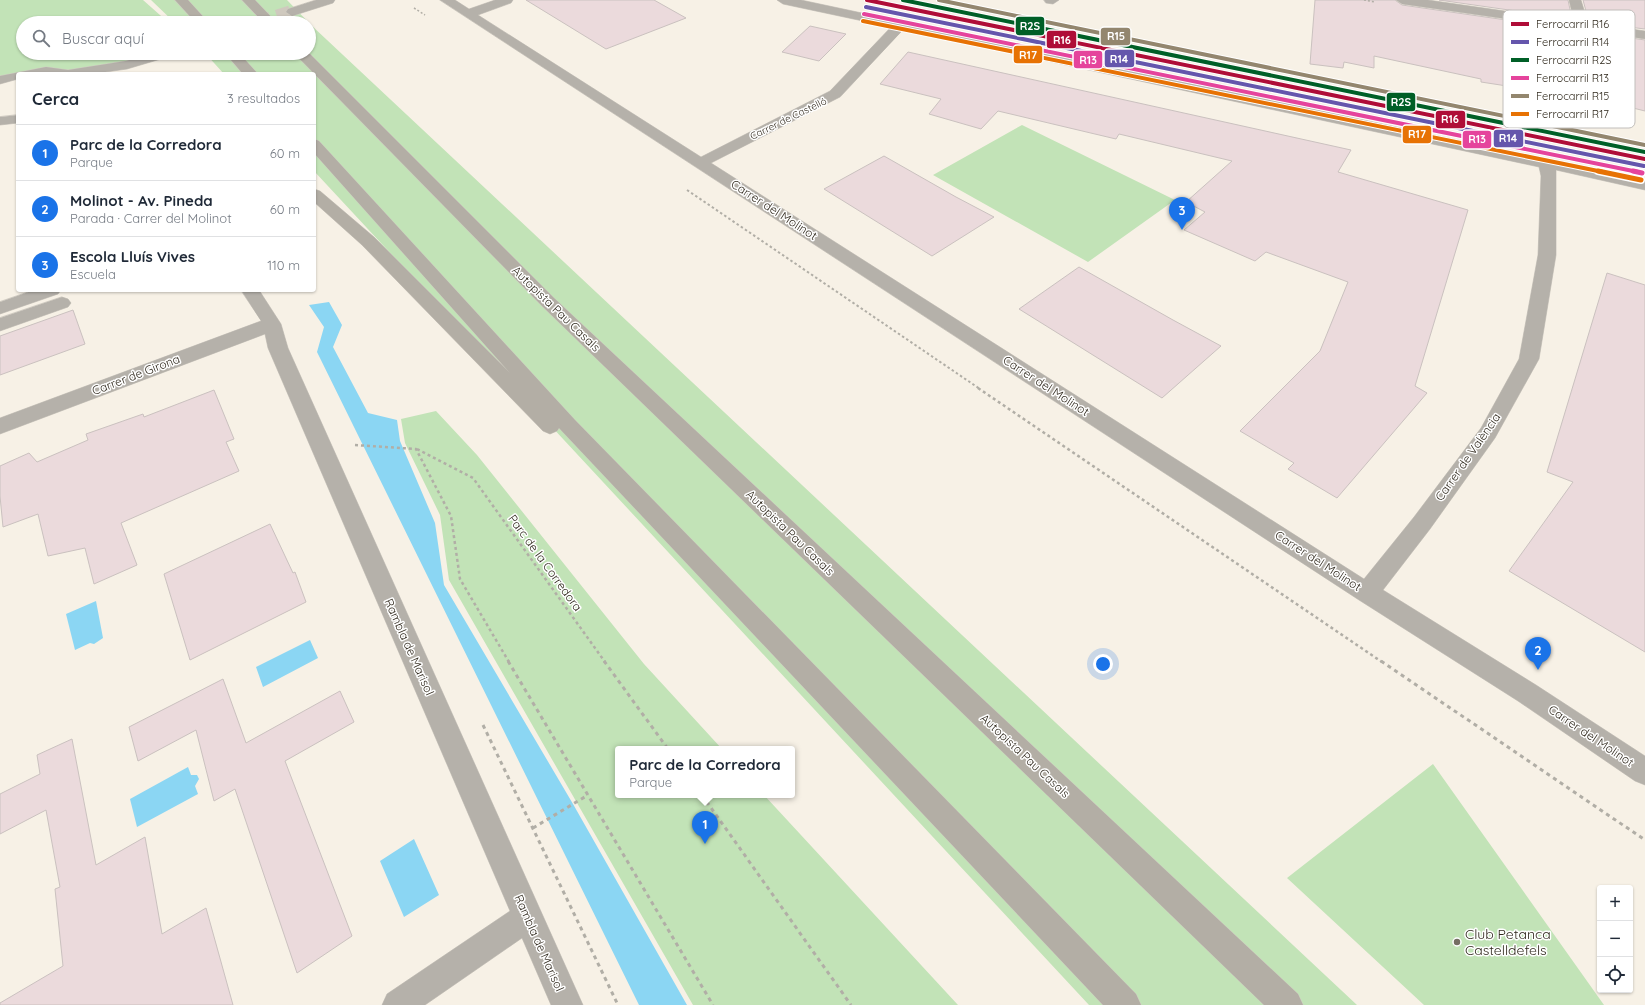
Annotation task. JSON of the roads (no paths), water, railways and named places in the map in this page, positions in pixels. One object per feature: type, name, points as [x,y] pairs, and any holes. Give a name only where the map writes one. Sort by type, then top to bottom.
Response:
[{"type":"highway","points":[[181,0],[196,16]]},
{"type":"highway","points":[[248,0],[264,16]]},
{"type":"highway","points":[[238,60],[249,72]]},
{"type":"highway","name":"Autopista Pau Casals","points":[[308,60],[548,302],[1287,1005]]},
{"type":"highway","points":[[316,146],[568,425],[703,568],[1125,1005]]},
{"type":"highway","points":[[316,196],[368,241],[575,451],[703,568]]},
{"type":"street","points":[[292,12],[329,0]]},
{"type":"street","name":"Carrer del Molinot","points":[[446,0],[1367,593],[1520,689],[1645,772]]},
{"type":"street","points":[[469,14],[507,0]]},
{"type":"street","points":[[783,0],[1645,185]]},
{"type":"street","points":[[1402,0],[1503,15]]},
{"type":"street","points":[[1575,0],[1578,10]]},
{"type":"street","name":"Carrer de Castelló","points":[[700,163],[835,94],[900,25]]},
{"type":"street","points":[[1635,34],[1645,35]]},
{"type":"street","points":[[81,72],[105,67],[127,65],[143,60]]},
{"type":"street","points":[[118,72],[127,65]]},
{"type":"street","points":[[38,72],[53,72]]},
{"type":"street","points":[[0,80],[16,76]]},
{"type":"street","points":[[0,121],[16,119]]},
{"type":"street","name":"Carrer de València","points":[[1367,593],[1422,524],[1488,433],[1529,359],[1547,255],[1549,176],[1546,163]]},
{"type":"street","name":"Rambla de Marisol","points":[[251,292],[272,324],[278,348],[567,1005]]},
{"type":"street","points":[[0,308],[57,297]]},
{"type":"street","points":[[0,325],[57,297]]},
{"type":"street","name":"Carrer de Girona","points":[[0,426],[272,324]]},
{"type":"street","points":[[398,1005],[528,917]]},
{"type":"water","points":[[329,302],[342,325],[333,347],[368,413],[397,420],[400,441],[435,523],[444,585],[573,804],[687,1005],[639,1005],[317,352],[324,327],[309,305]]},
{"type":"water","points":[[96,601],[103,638],[94,644],[90,643],[75,650],[66,614]]},
{"type":"water","points":[[310,640],[318,658],[263,687],[256,667]]},
{"type":"water","points":[[188,767],[191,775],[197,775],[199,779],[195,786],[198,794],[137,827],[130,799]]},
{"type":"water","points":[[414,839],[439,895],[404,917],[380,861]]},
{"type":"tunnel","points":[[279,16],[292,12]]},
{"type":"rail line","name":"R16","points":[[867,0],[1645,159]]},
{"type":"rail line","name":"R2S","points":[[903,0],[1503,123]]},
{"type":"rail line","name":"R15","points":[[939,0],[1503,116]]},
{"type":"rail line","name":"R14","points":[[866,7],[1644,166]]},
{"type":"rail line","name":"R13","points":[[864,14],[1642,173]]},
{"type":"rail line","name":"R17","points":[[863,21],[1641,180]]},
{"type":"rail line","name":"R2S","points":[[1528,128],[1645,152]]},
{"type":"rail line","name":"R15","points":[[1562,128],[1645,145]]},
{"type":"place","name":"Escola Lluís Vives","points":[[1182,230]]},
{"type":"place","name":"Molinot - Av. Pineda","points":[[1538,670]]},
{"type":"place","name":"Parc de la Corredora","points":[[705,844]]},
{"type":"place","name":"Club Petanca Castelldefels","points":[[1457,942]]}]
